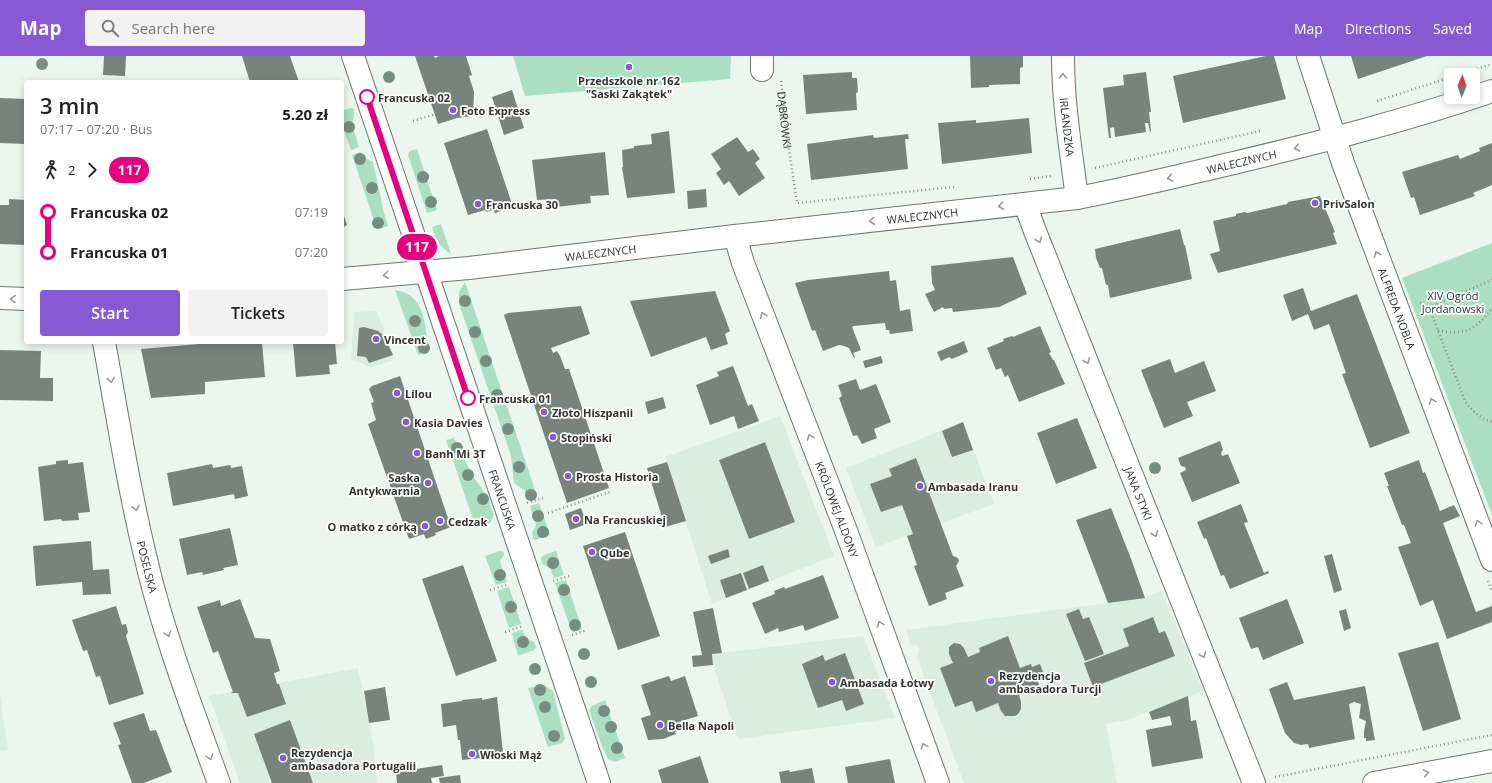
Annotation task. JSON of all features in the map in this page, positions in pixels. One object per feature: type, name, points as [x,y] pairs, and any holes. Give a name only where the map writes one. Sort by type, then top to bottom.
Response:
[{"type":"street","name":"FRANCUSKA","points":[[353,56],[599,783]]},
{"type":"street","name":"IRLANDZKA","points":[[1063,56],[1066,116],[1077,198]]},
{"type":"street","name":"ALFREDA NOBLA","points":[[1308,56],[1335,139],[1492,560]]},
{"type":"street","name":"WALECZNYCH","points":[[344,279],[469,268],[735,236],[1077,198],[1117,191],[1335,139],[1492,91]]},
{"type":"street","name":"JANA STYKI","points":[[1025,204],[1254,782]]},
{"type":"street","name":"KRÓLOWEJ ALDONY","points":[[735,236],[743,263],[845,528],[938,783]]},
{"type":"street","points":[[0,298],[24,299]]},
{"type":"street","name":"POSELSKA","points":[[104,344],[123,447],[154,592],[188,696],[219,783]]},
{"type":"street","points":[[1374,783],[1492,761]]},
{"type":"path","name":"DĄBRÓWKI","points":[[762,63],[780,69],[796,203],[958,187]]},
{"type":"path","points":[[1480,68],[1492,64]]},
{"type":"path","points":[[1372,103],[1444,79]]},
{"type":"path","points":[[413,121],[434,114]]},
{"type":"path","points":[[1026,179],[1074,173],[1261,131]]},
{"type":"path","points":[[1417,302],[1429,307],[1492,282]]},
{"type":"path","points":[[1429,307],[1465,401],[1472,410],[1484,419],[1492,422]]},
{"type":"path","points":[[1437,329],[1456,333],[1465,332],[1479,324],[1492,308]]},
{"type":"path","points":[[548,513],[610,492]]},
{"type":"path","points":[[526,503],[543,498]]},
{"type":"path","points":[[553,581],[569,576]]},
{"type":"path","points":[[490,590],[510,584]]},
{"type":"path","points":[[505,632],[524,626]]},
{"type":"path","points":[[572,636],[587,630]]},
{"type":"path","points":[[1254,782],[1492,735]]},
{"type":"shaded area","points":[[377,311],[394,360],[370,368],[362,363],[351,360],[353,328],[355,312]]},
{"type":"shaded area","points":[[780,416],[834,556],[712,604],[665,457]]},
{"type":"shaded area","name":"Ambasada Iranu","points":[[963,422],[994,504],[876,547],[846,468]]},
{"type":"shaded area","points":[[1162,591],[1203,691],[1128,720],[1106,724],[1117,783],[964,783],[917,658],[919,646],[911,644],[906,630],[1145,598]]},
{"type":"shaded area","points":[[863,636],[895,718],[738,739],[713,665],[712,654]]},
{"type":"shaded area","points":[[358,668],[373,743],[377,783],[240,783],[209,696]]},
{"type":"shaded area","points":[[0,695],[8,750],[0,751]]},
{"type":"green space","name":"Przedszkole nr 162 \"Saski Zakątek\"","points":[[513,56],[731,56],[730,79],[525,96]]},
{"type":"green space","points":[[351,108],[354,109],[352,124],[359,147],[351,150],[344,131],[344,110]]},
{"type":"green space","points":[[417,149],[437,210],[427,213],[408,155],[410,151]]},
{"type":"green space","points":[[361,152],[362,156],[373,162],[388,226],[377,229],[352,155]]},
{"type":"green space","points":[[441,224],[451,254],[438,242],[432,227]]},
{"type":"green space","name":"XIV Ogród Jordanowski","points":[[1492,243],[1492,515],[1402,278]]},
{"type":"green space","points":[[465,282],[537,496],[528,499],[524,490],[514,483],[511,456],[459,304],[459,292]]},
{"type":"green space","points":[[395,290],[405,293],[413,298],[419,305],[424,322],[429,351],[418,355]]},
{"type":"green space","points":[[454,438],[472,475],[487,496],[494,515],[490,523],[476,528],[446,440]]},
{"type":"green space","points":[[539,503],[550,535],[535,540],[533,539],[532,533],[536,525],[530,506]]},
{"type":"green space","points":[[500,551],[504,552],[504,555],[500,561],[507,582],[496,585],[485,556]]},
{"type":"green space","points":[[556,551],[564,575],[554,578],[550,568],[542,564],[541,558],[544,555]]},
{"type":"green space","points":[[566,580],[582,629],[572,633],[555,583]]},
{"type":"green space","points":[[509,587],[521,624],[509,628],[497,591]]},
{"type":"green space","points":[[522,630],[526,638],[534,642],[536,648],[518,656],[512,633]]},
{"type":"green space","points":[[544,685],[553,691],[565,739],[562,743],[548,747],[528,688]]},
{"type":"green space","points":[[605,700],[625,758],[615,762],[608,759],[589,710],[592,706]]},
{"type":"building","points":[[104,56],[126,56],[125,76],[103,75]]},
{"type":"building","points":[[242,56],[290,56],[298,80],[249,80]]},
{"type":"building","points":[[415,56],[434,56],[435,58],[439,56],[466,56],[472,75],[469,76],[474,92],[473,116],[457,118],[438,124]]},
{"type":"building","points":[[970,56],[1023,56],[1023,67],[1020,68],[1020,84],[989,85],[989,87],[971,88]]},
{"type":"building","points":[[1266,56],[1274,56],[1286,99],[1183,123],[1173,76]]},
{"type":"building","points":[[1351,56],[1427,56],[1358,79]]},
{"type":"building","points":[[852,72],[852,78],[857,78],[857,110],[806,114],[803,75]]},
{"type":"building","points":[[1146,72],[1151,112],[1149,112],[1151,131],[1150,132],[1148,123],[1145,123],[1146,132],[1115,137],[1114,127],[1110,128],[1111,138],[1109,138],[1103,88],[1124,85],[1123,75]]},
{"type":"building","points":[[512,90],[524,128],[504,135],[492,97]]},
{"type":"building","points":[[0,98],[24,99],[24,144],[0,143]]},
{"type":"building","points":[[1029,118],[1032,153],[942,164],[938,123],[976,120],[976,123]]},
{"type":"building","points":[[487,129],[513,207],[495,213],[493,210],[486,212],[485,210],[468,215],[444,143]]},
{"type":"building","points":[[669,131],[675,193],[627,198],[622,167],[622,150],[634,148],[634,146],[652,144],[651,134]]},
{"type":"building","points":[[908,134],[909,139],[905,139],[908,169],[811,180],[807,144],[873,135],[874,138]]},
{"type":"building","points":[[737,137],[748,152],[753,149],[760,159],[755,163],[765,178],[739,196],[729,181],[724,185],[716,173],[721,169],[711,154]]},
{"type":"building","points":[[1492,143],[1492,185],[1473,193],[1475,196],[1420,215],[1414,197],[1411,198],[1402,172],[1458,155],[1460,159],[1480,151],[1479,148]]},
{"type":"building","points":[[605,152],[609,195],[590,196],[591,203],[556,207],[555,199],[537,200],[532,160]]},
{"type":"building","points":[[706,189],[707,207],[688,209],[687,191]]},
{"type":"building","points":[[1320,196],[1335,232],[1333,233],[1337,244],[1218,273],[1210,254],[1220,251],[1213,221],[1236,216],[1236,214],[1247,213],[1287,204],[1288,202]]},
{"type":"building","points":[[9,199],[24,200],[24,245],[0,244],[0,205],[9,205]]},
{"type":"building","points":[[344,216],[347,225],[344,227]]},
{"type":"building","points":[[1180,229],[1192,279],[1110,298],[1108,285],[1106,285],[1102,268],[1100,268],[1096,258],[1095,249]]},
{"type":"building","points":[[1013,257],[1027,294],[999,307],[953,312],[952,308],[944,309],[943,307],[934,312],[925,294],[935,290],[932,283],[931,266]]},
{"type":"building","points":[[889,271],[890,281],[896,280],[900,311],[910,309],[913,331],[890,334],[889,330],[886,330],[885,323],[854,326],[852,327],[861,350],[853,353],[854,358],[849,348],[844,346],[839,345],[823,351],[815,330],[812,331],[795,283],[808,280]]},
{"type":"building","points":[[1303,288],[1311,311],[1357,294],[1410,433],[1370,448],[1342,374],[1346,373],[1329,324],[1314,330],[1308,314],[1292,321],[1283,295]]},
{"type":"building","points":[[715,291],[730,331],[725,334],[728,344],[711,350],[706,337],[651,357],[630,301]]},
{"type":"building","points":[[581,306],[590,334],[551,348],[553,353],[557,351],[565,369],[569,369],[609,488],[567,503],[504,315],[508,313]]},
{"type":"building","points":[[1040,326],[1051,352],[1049,353],[1054,360],[1065,384],[1019,402],[1008,375],[1005,377],[1001,368],[996,370],[987,348],[1004,341],[1003,339],[1013,337]]},
{"type":"building","points":[[364,327],[378,331],[385,337],[393,355],[369,363],[366,357],[357,356],[359,328]]},
{"type":"building","points":[[964,341],[968,352],[952,359],[949,357],[941,361],[937,352]]},
{"type":"building","points":[[199,344],[262,344],[265,377],[205,382],[205,394],[151,398],[141,349]]},
{"type":"building","points":[[293,344],[335,344],[337,364],[329,365],[330,374],[296,377]]},
{"type":"building","points":[[0,350],[41,351],[40,378],[53,378],[53,401],[0,400]]},
{"type":"building","points":[[881,356],[883,363],[865,368],[863,361]]},
{"type":"building","points":[[1170,359],[1175,373],[1204,361],[1216,391],[1187,402],[1193,416],[1164,428],[1141,370]]},
{"type":"building","points":[[733,366],[748,406],[752,404],[759,421],[738,429],[734,416],[710,425],[696,385],[719,376],[717,372]]},
{"type":"building","points":[[400,376],[451,527],[435,533],[436,535],[426,539],[424,534],[409,539],[368,424],[376,420],[371,403],[374,402],[369,389],[372,386]]},
{"type":"building","points":[[856,379],[860,390],[876,384],[891,422],[874,429],[877,438],[862,444],[857,435],[853,436],[839,398],[842,396],[838,385]]},
{"type":"building","points":[[663,397],[666,408],[648,414],[645,402]]},
{"type":"building","points":[[1077,418],[1097,468],[1056,484],[1037,433]]},
{"type":"building","points":[[963,422],[973,450],[952,457],[942,431]]},
{"type":"building","points":[[1220,441],[1223,450],[1221,453],[1222,456],[1228,454],[1240,483],[1192,502],[1180,473],[1186,470],[1185,467],[1181,466],[1178,458]]},
{"type":"building","points":[[765,442],[795,522],[749,539],[719,460]]},
{"type":"building","points":[[916,458],[953,556],[958,558],[959,561],[956,566],[964,586],[945,593],[947,599],[929,606],[914,566],[917,565],[907,536],[913,534],[902,505],[881,512],[870,484],[892,476],[889,469]]},
{"type":"building","points":[[68,460],[68,464],[83,462],[90,512],[78,513],[79,520],[62,521],[61,519],[44,521],[38,467],[56,464],[56,461]]},
{"type":"building","points":[[1419,460],[1423,473],[1425,472],[1440,511],[1454,505],[1460,516],[1443,523],[1476,612],[1492,606],[1492,622],[1447,639],[1433,600],[1420,606],[1398,547],[1411,543],[1404,525],[1402,525],[1387,486],[1389,486],[1384,473]]},
{"type":"building","points":[[667,462],[686,521],[665,527],[647,468]]},
{"type":"building","points":[[212,464],[213,468],[230,465],[231,468],[242,466],[248,496],[235,499],[234,494],[173,506],[167,473]]},
{"type":"building","points":[[1241,504],[1248,522],[1244,523],[1264,573],[1268,571],[1269,573],[1230,589],[1224,575],[1221,576],[1206,538],[1204,539],[1197,522]]},
{"type":"building","name":"Na Francuskiej","points":[[581,508],[587,524],[570,530],[565,514]]},
{"type":"building","points":[[1111,508],[1145,598],[1108,603],[1076,520]]},
{"type":"building","points":[[230,528],[238,565],[223,568],[224,570],[203,575],[202,572],[187,575],[179,539]]},
{"type":"building","points":[[625,532],[660,636],[618,650],[583,546]]},
{"type":"building","points":[[91,541],[93,570],[109,569],[111,594],[83,595],[82,582],[36,586],[33,546]]},
{"type":"building","points":[[728,549],[730,557],[711,564],[708,556]]},
{"type":"building","points":[[1332,554],[1342,590],[1334,593],[1324,556]]},
{"type":"building","points":[[463,565],[497,661],[456,676],[422,579]]},
{"type":"building","points":[[763,565],[769,581],[749,589],[743,573]]},
{"type":"building","points":[[741,573],[747,590],[726,598],[720,580]]},
{"type":"building","points":[[823,575],[839,618],[805,631],[803,625],[779,632],[778,628],[765,634],[752,603],[775,594],[774,591],[784,587],[785,589]]},
{"type":"building","points":[[240,599],[255,638],[270,639],[280,671],[274,673],[286,704],[247,717],[238,693],[231,692],[233,692],[218,651],[213,653],[197,607],[220,600],[221,606]]},
{"type":"building","points":[[1287,599],[1304,643],[1263,660],[1258,647],[1251,649],[1239,618]]},
{"type":"building","points":[[116,606],[122,625],[126,624],[128,632],[126,636],[144,694],[109,705],[100,676],[96,677],[87,650],[83,651],[72,620]]},
{"type":"building","points":[[713,608],[722,653],[712,654],[713,665],[693,667],[692,656],[702,655],[693,612]]},
{"type":"building","points":[[1079,609],[1083,619],[1089,617],[1104,654],[1085,661],[1066,614]]},
{"type":"building","points":[[1346,609],[1351,628],[1344,631],[1339,611]]},
{"type":"building","points":[[1153,617],[1159,633],[1165,631],[1175,656],[1093,687],[1084,663],[1129,646],[1123,629]]},
{"type":"building","name":"Rezydencja ambasadora Turcji","points":[[1008,636],[1020,668],[1031,664],[1032,667],[1040,664],[1043,672],[1035,676],[1040,687],[1019,695],[1021,709],[1015,716],[1005,716],[998,703],[976,712],[972,701],[955,707],[940,668],[953,663],[949,654],[949,647],[954,643],[960,644],[964,648],[968,657],[980,652],[979,648]]},
{"type":"building","points":[[1438,642],[1461,719],[1423,731],[1398,653]]},
{"type":"building","name":"Ambasada Łotwy","points":[[845,653],[864,704],[846,711],[842,700],[818,708],[802,664],[823,655],[825,661]]},
{"type":"building","points":[[669,676],[671,681],[685,676],[698,716],[679,722],[682,730],[675,732],[676,734],[663,739],[648,740],[641,718],[651,715],[641,685]]},
{"type":"building","points":[[1287,682],[1294,700],[1365,686],[1375,740],[1366,741],[1366,738],[1364,738],[1366,721],[1359,718],[1361,704],[1354,702],[1349,704],[1355,739],[1309,748],[1308,744],[1301,745],[1294,743],[1285,733],[1269,689]]},
{"type":"building","points":[[385,687],[390,720],[369,723],[364,691]]},
{"type":"building","points":[[1188,696],[1191,721],[1196,720],[1203,758],[1152,767],[1146,730],[1172,725],[1170,716],[1152,720],[1149,712]]},
{"type":"building","points":[[497,697],[503,752],[481,755],[481,758],[462,760],[460,740],[458,740],[456,725],[443,727],[441,704],[462,700],[482,698],[482,700]]},
{"type":"building","points":[[144,713],[150,731],[156,730],[172,772],[144,783],[132,783],[118,745],[121,744],[113,723]]},
{"type":"building","name":"Rezydencja ambasadora Portugalii","points":[[290,720],[313,783],[272,783],[254,734]]},
{"type":"building","points":[[700,756],[709,783],[662,783],[658,770]]},
{"type":"building","points":[[890,759],[895,783],[848,783],[845,767]]},
{"type":"building","points":[[442,765],[444,776],[431,778],[432,783],[397,783],[396,772]]},
{"type":"building","points":[[812,768],[815,783],[781,783],[779,772],[789,770],[790,772]]},
{"type":"building","points":[[460,775],[461,783],[440,783],[439,778]]},
{"type":"bus line","name":"117","points":[[367,97],[468,398]]},
{"type":"place","name":"Przedszkole nr 162 \"Saski Zakątek\"","points":[[629,67]]},
{"type":"place","name":"Francuska 02","points":[[367,97]]},
{"type":"place","name":"Foto Express","points":[[453,110]]},
{"type":"place","name":"PrivSalon","points":[[1315,203]]},
{"type":"place","name":"Francuska 30","points":[[478,204]]},
{"type":"place","name":"Vincent","points":[[376,339]]},
{"type":"place","name":"Lilou","points":[[397,393]]},
{"type":"place","name":"Francuska 01","points":[[468,398]]},
{"type":"place","name":"Złoto Hiszpanii","points":[[544,412]]},
{"type":"place","name":"Kasia Davies","points":[[406,422]]},
{"type":"place","name":"Stopiński","points":[[553,437]]},
{"type":"place","name":"Banh Mi 3T","points":[[417,453]]},
{"type":"place","name":"Prosta Historia","points":[[568,476]]},
{"type":"place","name":"Saska Antykwarnia","points":[[428,483]]},
{"type":"place","name":"Ambasada Iranu","points":[[920,486]]},
{"type":"place","name":"Na Francuskiej","points":[[576,519]]},
{"type":"place","name":"Cedzak","points":[[440,521]]},
{"type":"place","name":"O matko z córką","points":[[425,526]]},
{"type":"place","name":"Qube","points":[[592,552]]},
{"type":"place","name":"Rezydencja ambasadora Turcji","points":[[991,681]]},
{"type":"place","name":"Ambasada Łotwy","points":[[832,682]]},
{"type":"place","name":"Bella Napoli","points":[[660,725]]},
{"type":"place","name":"Włoski Mąż","points":[[472,754]]},
{"type":"place","name":"Rezydencja ambasadora Portugalii","points":[[283,758]]}]
